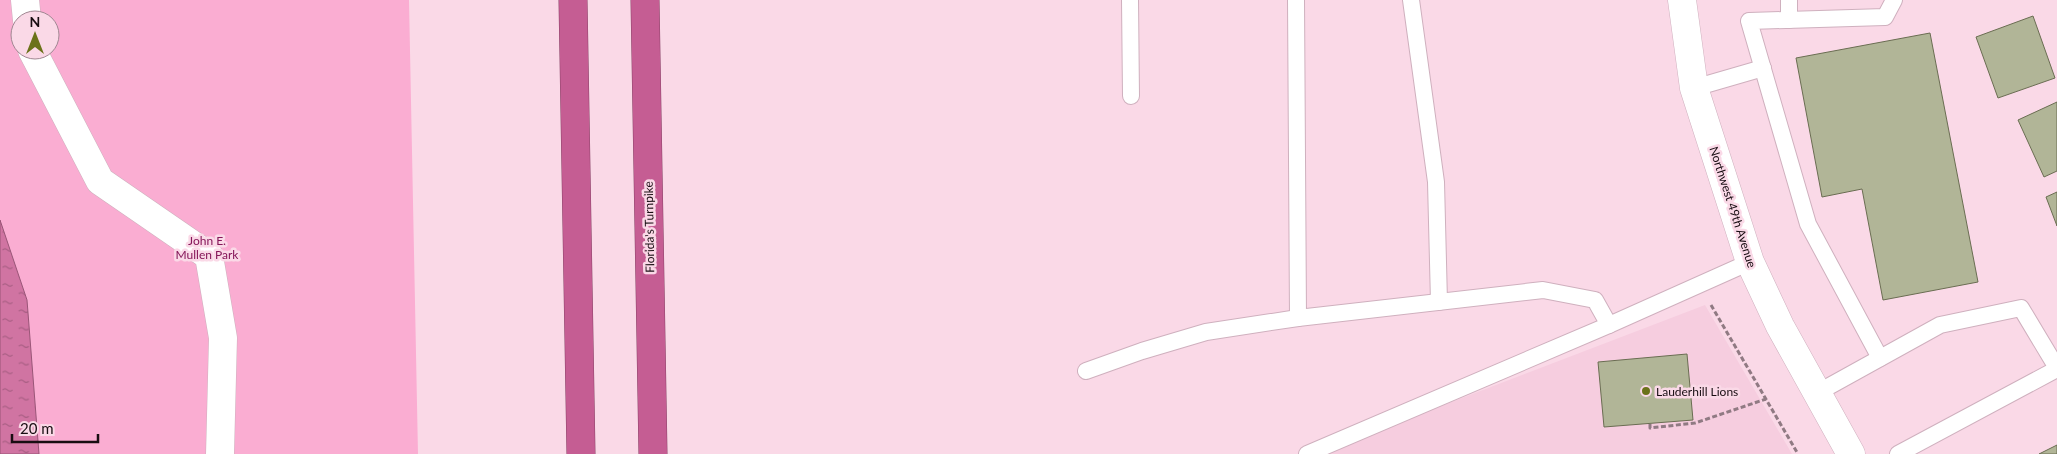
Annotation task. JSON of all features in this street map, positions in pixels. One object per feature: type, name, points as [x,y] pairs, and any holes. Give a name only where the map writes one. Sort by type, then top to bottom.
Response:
[{"type":"highway","points":[[573,0],[580,454]]},
{"type":"highway","name":"Florida's Turnpike","points":[[644,0],[653,454]]},
{"type":"street","name":"Northwest 49th Avenue","points":[[1682,0],[1694,88],[1750,262],[1780,326],[1851,454]]},
{"type":"street","points":[[37,60],[100,181],[209,256],[222,338],[220,454]]},
{"type":"lane","points":[[1130,0],[1131,96]]},
{"type":"lane","points":[[1296,0],[1298,318]]},
{"type":"lane","points":[[1411,0],[1436,182],[1439,302]]},
{"type":"lane","points":[[1789,0],[1789,20]]},
{"type":"lane","points":[[1880,358],[1808,224],[1749,21],[1885,16],[1894,0]]},
{"type":"lane","points":[[1694,88],[1763,68]]},
{"type":"lane","points":[[1307,454],[1609,325],[1750,262]]},
{"type":"lane","points":[[1086,371],[1142,351],[1206,332],[1298,318],[1543,290],[1595,300],[1609,325]]},
{"type":"lane","points":[[1817,393],[1940,325],[2021,308],[2057,368],[1898,454]]},
{"type":"path","points":[[1700,284],[1798,454]]},
{"type":"path","points":[[1650,424],[1650,428],[1695,423],[1766,398]]},
{"type":"shaded area","points":[[1705,305],[1792,454],[1316,454]]},
{"type":"green space","name":"John E. Mullen Park","points":[[0,0],[409,0],[418,454],[0,454]]},
{"type":"water","points":[[0,220],[27,300],[39,454],[0,454]]},
{"type":"building","points":[[2033,16],[2055,78],[1998,98],[1976,37]]},
{"type":"building","points":[[1930,33],[1978,282],[1883,300],[1862,189],[1822,197],[1796,58]]},
{"type":"building","points":[[2057,102],[2057,171],[2044,177],[2018,120]]},
{"type":"building","points":[[2057,192],[2057,226],[2046,197]]},
{"type":"building","name":"Lauderhill Lions","points":[[1687,354],[1693,420],[1604,427],[1598,362]]},
{"type":"building","points":[[2057,445],[2057,454],[2039,454]]},
{"type":"place","name":"Lauderhill Lions","points":[[1646,391]]}]
